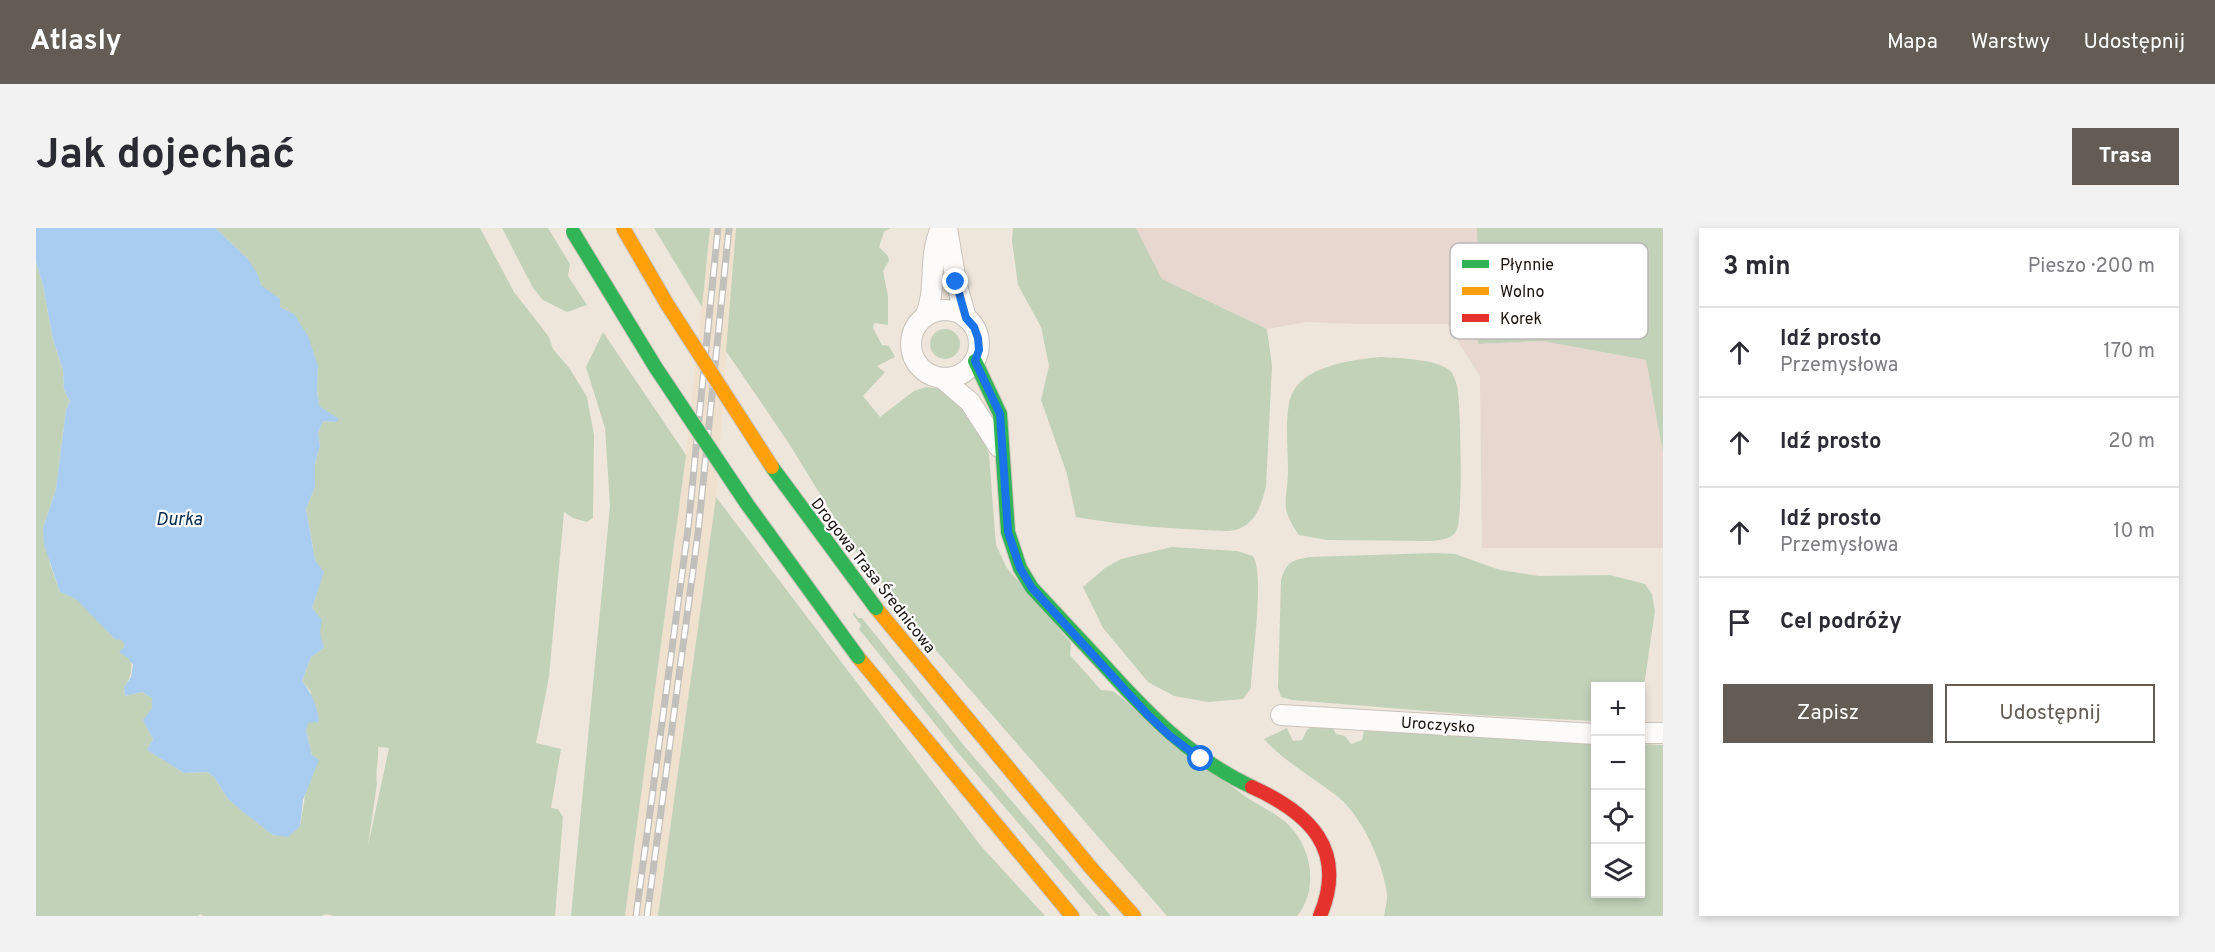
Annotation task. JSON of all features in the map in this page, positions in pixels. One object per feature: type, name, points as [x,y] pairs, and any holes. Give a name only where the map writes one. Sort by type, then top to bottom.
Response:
[{"type":"main road","name":"Drogowa Trasa Średnicowa","points":[[623,228],[667,304],[771,466],[876,608],[1134,916]]},
{"type":"main road","points":[[572,230],[656,368],[721,465],[858,657],[1072,916]]},
{"type":"main road","points":[[975,361],[1000,414],[1008,532],[1020,568],[1032,588],[1170,736],[1227,775],[1286,802],[1304,818],[1318,836],[1329,868],[1328,892],[1320,916]]},
{"type":"street","points":[[925,317],[931,299],[934,243],[941,228]]},
{"type":"street","points":[[947,228],[956,282],[966,318]]},
{"type":"street","points":[[942,378],[961,375],[975,361],[979,350],[974,327],[966,318],[956,312],[946,310],[925,317],[917,325],[912,334],[913,355],[924,371],[942,378],[959,391],[975,408],[1001,450]]},
{"type":"street","name":"Uroczysko","points":[[1281,715],[1591,734]]},
{"type":"street","points":[[1645,733],[1663,733]]},
{"type":"shaded area","points":[[710,228],[736,228],[716,497],[658,916],[625,916],[686,455]]},
{"type":"shaded area","points":[[1136,228],[1477,228],[1477,243],[1450,243],[1450,329],[1447,324],[1306,322],[1267,329],[1162,279]]},
{"type":"shaded area","points":[[1457,339],[1478,339],[1478,344],[1542,341],[1646,360],[1663,453],[1663,548],[1482,548],[1480,376]]},
{"type":"green space","points":[[215,228],[480,228],[514,292],[549,337],[553,349],[570,369],[587,397],[594,435],[593,518],[587,522],[573,518],[564,512],[549,677],[536,743],[561,749],[551,808],[558,809],[563,817],[555,916],[334,916],[326,914],[321,916],[203,916],[201,914],[198,916],[36,916],[36,262],[43,285],[53,340],[63,370],[64,390],[70,401],[66,410],[56,489],[43,528],[50,564],[60,592],[76,598],[115,639],[122,639],[131,663],[130,675],[124,687],[125,696],[142,692],[152,698],[152,708],[144,720],[153,739],[148,750],[184,773],[208,772],[214,777],[228,799],[273,835],[300,826],[312,755],[306,731],[311,692],[302,681],[311,657],[324,648],[312,608],[323,572],[315,560],[306,509],[315,487],[315,463],[320,446],[318,433],[323,421],[337,422],[319,407],[318,366],[280,307],[279,299],[261,285],[248,259]],"holes":[[[378,747],[389,748],[368,846],[377,783]]]},
{"type":"green space","points":[[502,228],[548,228],[570,264],[568,276],[587,305],[567,312],[543,300],[533,288]]},
{"type":"green space","points":[[654,228],[710,228],[702,307]]},
{"type":"green space","points":[[736,228],[890,228],[884,232],[879,247],[888,256],[889,261],[883,271],[888,297],[888,325],[874,323],[873,328],[882,345],[889,346],[895,357],[877,366],[885,372],[863,396],[880,417],[914,391],[926,387],[942,389],[954,395],[984,439],[989,455],[996,545],[1007,568],[1071,643],[1070,655],[1101,690],[1113,691],[1249,799],[1283,820],[1294,831],[1305,851],[1310,874],[1308,896],[1297,916],[1167,916],[933,647],[852,546],[788,442],[726,351]]},
{"type":"green space","points":[[1013,228],[1136,228],[1162,279],[1267,329],[1272,366],[1266,487],[1254,517],[1243,527],[1227,531],[1151,527],[1076,517],[1067,474],[1041,400],[1049,366],[1041,327],[1018,285],[1012,241]]},
{"type":"green space","points":[[1477,228],[1663,228],[1663,453],[1646,360],[1542,341],[1478,344],[1478,339],[1648,339],[1648,243],[1477,243]]},
{"type":"green space","points":[[945,329],[956,333],[960,344],[956,355],[945,359],[934,355],[930,344],[934,333]]},
{"type":"green space","points":[[603,332],[686,455],[625,916],[571,916],[610,506],[605,428],[586,367]]},
{"type":"green space","points":[[1381,357],[1430,362],[1447,368],[1454,377],[1460,414],[1461,459],[1457,529],[1453,535],[1434,541],[1327,540],[1299,535],[1286,510],[1287,420],[1293,391],[1313,373],[1326,367]]},
{"type":"green space","points":[[716,497],[981,846],[1045,916],[658,916]]},
{"type":"green space","points":[[1172,547],[1237,551],[1253,556],[1258,581],[1257,619],[1251,688],[1243,699],[1208,702],[1174,696],[1148,682],[1103,628],[1083,587],[1105,568],[1121,559]]},
{"type":"green space","points":[[1455,554],[1500,570],[1539,576],[1610,575],[1645,584],[1652,594],[1655,611],[1645,682],[1591,682],[1591,721],[1477,715],[1292,700],[1281,697],[1278,688],[1281,580],[1288,565],[1309,557]]},
{"type":"green space","points":[[854,612],[858,618],[862,618],[966,748],[1111,916],[1098,916],[959,754],[859,629],[861,625],[853,615]]},
{"type":"green space","points":[[1317,723],[1331,725],[1336,734],[1345,736],[1351,744],[1362,740],[1364,731],[1370,728],[1591,742],[1591,898],[1645,898],[1645,744],[1663,745],[1663,916],[1384,916],[1387,896],[1381,867],[1355,815],[1337,796],[1290,762],[1264,739],[1287,728],[1293,741],[1302,740],[1307,730]]},
{"type":"water","name":"Durka","points":[[36,228],[215,228],[248,259],[261,285],[280,299],[280,307],[294,314],[308,336],[318,366],[319,406],[339,419],[337,422],[323,421],[318,433],[320,446],[315,463],[315,487],[306,509],[315,560],[324,572],[312,608],[322,620],[320,632],[324,648],[311,657],[302,681],[317,710],[319,722],[308,723],[306,731],[312,755],[319,760],[303,800],[300,826],[288,837],[273,835],[243,812],[228,799],[214,777],[208,772],[184,773],[147,750],[153,739],[143,720],[152,708],[152,698],[142,692],[125,696],[124,687],[131,677],[133,665],[119,652],[125,646],[122,640],[115,639],[76,599],[60,592],[44,545],[43,528],[56,489],[66,410],[70,401],[64,390],[63,370],[53,340],[43,285],[36,262]]},
{"type":"railway","points":[[636,916],[688,529],[718,228]]},
{"type":"railway","points":[[647,916],[698,533],[729,228]]},
{"type":"traffic: fast","points":[[573,232],[656,368],[747,504],[858,657]]},
{"type":"traffic: fast","points":[[975,361],[1000,414],[1008,532],[1020,568],[1032,588],[1152,716],[1188,748],[1252,787]]},
{"type":"traffic: fast","points":[[772,467],[876,608]]},
{"type":"traffic: slow","points":[[623,228],[667,304],[772,467]]},
{"type":"traffic: slow","points":[[876,608],[1092,869],[1134,916]]},
{"type":"traffic: slow","points":[[858,657],[1072,916]]},
{"type":"traffic: jam","points":[[1252,787],[1291,809],[1318,836],[1326,853],[1329,871],[1327,892],[1320,916]]},
{"type":"route","points":[[956,282],[966,318],[974,327],[978,338],[979,350],[975,361],[1000,414],[1008,532],[1012,551],[1020,568],[1032,588],[1148,715],[1170,736],[1201,759]]}]
